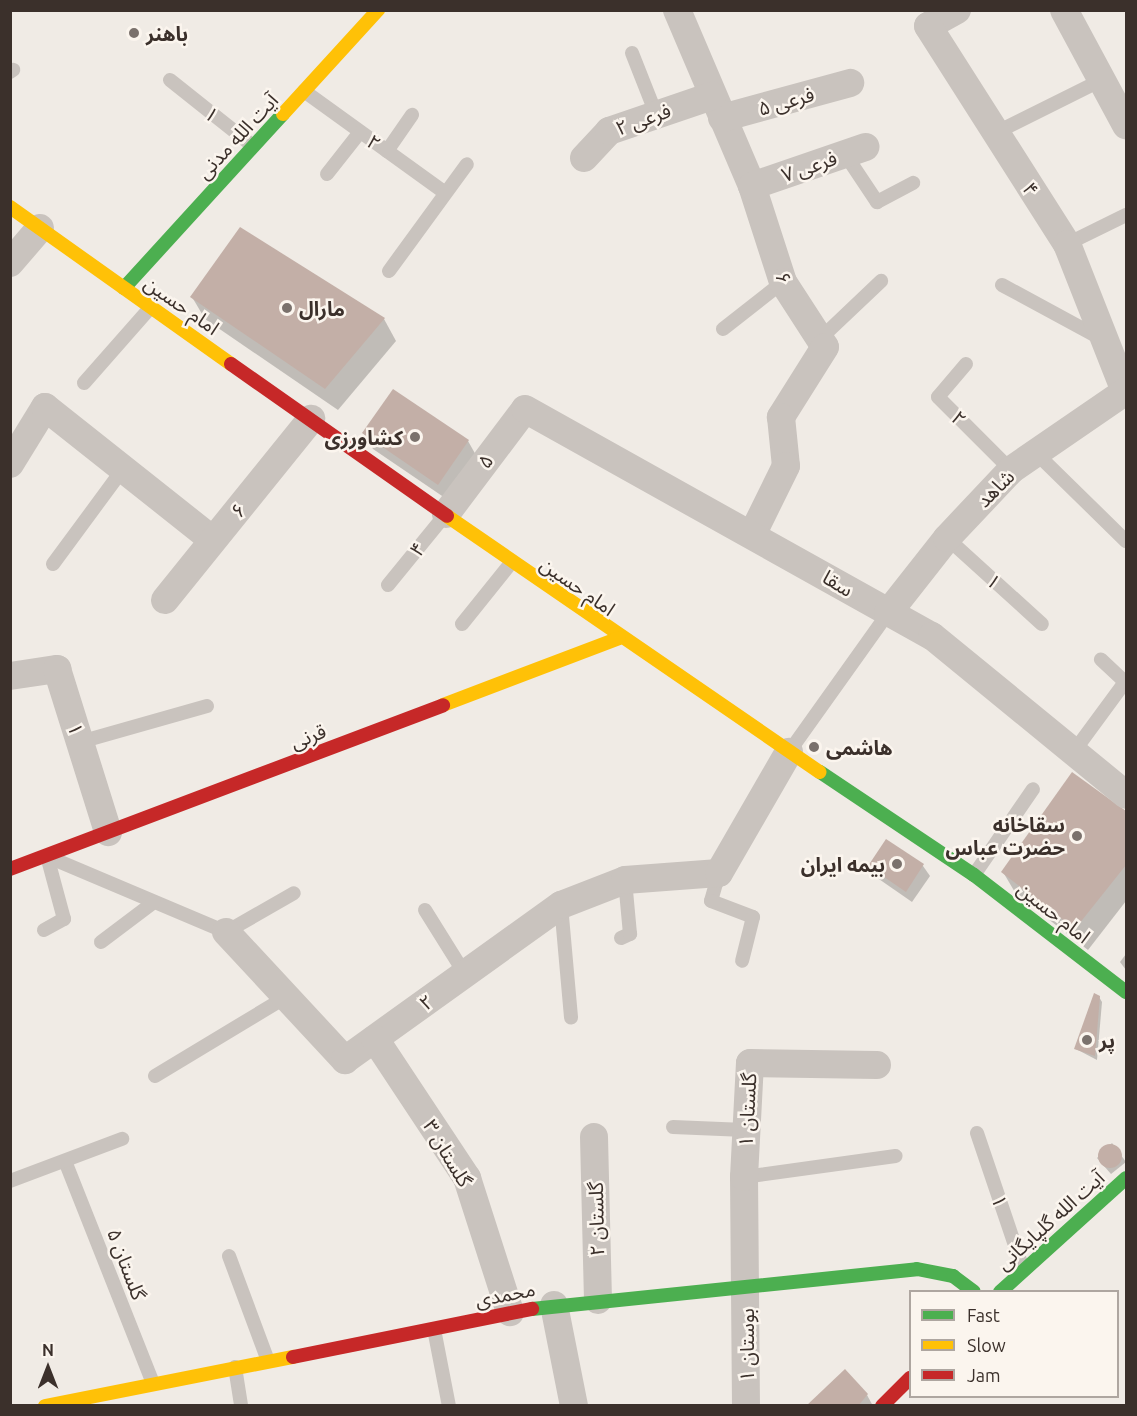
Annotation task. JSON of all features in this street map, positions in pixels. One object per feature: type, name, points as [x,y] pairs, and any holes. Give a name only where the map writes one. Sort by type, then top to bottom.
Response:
[{"type":"street","name":"آیت الله مدنی","points":[[124,288],[378,10]]},
{"type":"street","name":"۶","points":[[677,10],[752,186],[783,282],[820,338]]},
{"type":"street","name":"۴","points":[[957,10],[928,26],[1067,244],[1101,339],[1126,391]]},
{"type":"street","points":[[1064,10],[1126,124]]},
{"type":"street","name":"فرعی ۵","points":[[717,107],[850,83]]},
{"type":"street","name":"فرعی ۲","points":[[584,158],[609,131],[656,114],[717,107]]},
{"type":"street","name":"فرعی ۷","points":[[752,186],[855,150]]},
{"type":"street","name":"امام حسین","points":[[10,207],[619,638],[1020,903],[1126,992]]},
{"type":"street","points":[[10,263],[40,228]]},
{"type":"street","points":[[753,532],[786,466],[781,417],[825,347],[820,338]]},
{"type":"street","name":"شاهد","points":[[888,613],[946,538],[1011,470],[1126,391]]},
{"type":"street","points":[[10,464],[45,407],[213,540]]},
{"type":"street","name":"سقا","points":[[525,409],[753,532],[888,613],[932,636],[1075,750],[1126,795]]},
{"type":"street","name":"۵","points":[[446,514],[525,409]]},
{"type":"street","name":"۶","points":[[165,600],[311,419]]},
{"type":"street","name":"قرنی","points":[[10,869],[619,638]]},
{"type":"street","name":"۱","points":[[10,676],[57,669],[108,832]]},
{"type":"street","points":[[719,873],[789,752]]},
{"type":"street","name":"۲","points":[[226,932],[345,1060],[561,905],[625,880],[719,873]]},
{"type":"street","name":"گلستان ۳","points":[[375,1039],[467,1178],[510,1312]]},
{"type":"street","name":"گلستان ۱","points":[[746,1286],[744,1177],[750,1063],[877,1065]]},
{"type":"street","name":"گلستان ۲","points":[[594,1137],[598,1300]]},
{"type":"street","name":"آیت الله گلپایگانی","points":[[1002,1290],[1126,1178]]},
{"type":"street","name":"محمدی","points":[[45,1406],[152,1381],[268,1361],[554,1305],[917,1269],[953,1276],[971,1290]]},
{"type":"street","name":"بوستان ۱","points":[[746,1286],[746,1406]]},
{"type":"street","points":[[554,1305],[574,1406]]},
{"type":"street","points":[[882,1406],[909,1379]]},
{"type":"lane","points":[[632,53],[656,114]]},
{"type":"lane","name":"۱","points":[[170,80],[254,147]]},
{"type":"lane","points":[[995,133],[1102,80]]},
{"type":"lane","name":"۲","points":[[304,91],[444,192]]},
{"type":"lane","points":[[387,151],[412,115]]},
{"type":"lane","points":[[327,174],[360,132]]},
{"type":"lane","points":[[855,150],[877,202],[913,183]]},
{"type":"lane","points":[[389,271],[444,192],[467,164]]},
{"type":"lane","points":[[1067,244],[1126,215]]},
{"type":"lane","points":[[820,338],[881,281]]},
{"type":"lane","points":[[723,329],[783,282]]},
{"type":"lane","points":[[1002,285],[1101,339]]},
{"type":"lane","points":[[84,383],[151,307]]},
{"type":"lane","name":"۲","points":[[966,364],[938,397],[1011,470]]},
{"type":"lane","points":[[1036,453],[1126,542]]},
{"type":"lane","points":[[53,564],[123,469]]},
{"type":"lane","name":"۴","points":[[388,585],[446,514]]},
{"type":"lane","name":"۱","points":[[946,538],[1042,624]]},
{"type":"lane","points":[[462,624],[511,563]]},
{"type":"lane","points":[[789,752],[888,613]]},
{"type":"lane","points":[[1075,750],[1125,682],[1101,660]]},
{"type":"lane","points":[[80,742],[207,706]]},
{"type":"lane","points":[[974,874],[1033,789]]},
{"type":"lane","name":"۲","points":[[47,856],[226,932]]},
{"type":"lane","points":[[44,930],[64,920],[47,856]]},
{"type":"lane","points":[[719,873],[711,901],[753,917],[742,961]]},
{"type":"lane","points":[[621,938],[630,934],[625,880]]},
{"type":"lane","points":[[226,932],[294,893]]},
{"type":"lane","points":[[101,942],[154,902]]},
{"type":"lane","points":[[561,905],[571,1018]]},
{"type":"lane","points":[[425,910],[465,974]]},
{"type":"lane","points":[[155,1076],[286,997]]},
{"type":"lane","points":[[673,1127],[745,1130]]},
{"type":"lane","name":"۱","points":[[977,1133],[1023,1269]]},
{"type":"lane","points":[[10,1181],[122,1139]]},
{"type":"lane","points":[[744,1177],[896,1156]]},
{"type":"lane","name":"گلستان ۵","points":[[65,1161],[152,1381]]},
{"type":"lane","points":[[229,1256],[268,1361]]},
{"type":"lane","points":[[434,1329],[450,1406]]},
{"type":"lane","points":[[235,1367],[241,1406]]},
{"type":"building","name":"مارال","points":[[240,227],[385,318],[325,389],[190,297]]},
{"type":"building","name":"کشاورزی","points":[[393,389],[469,440],[438,485],[362,433]]},
{"type":"building","name":"سقاخانه حضرت عباس","points":[[1072,772],[1126,811],[1126,865],[1075,929],[1001,872]]},
{"type":"building","name":"بیمه ایران","points":[[886,839],[924,864],[906,892],[868,866]]},
{"type":"building","points":[[1094,993],[1100,996],[1095,1056],[1074,1049]]},
{"type":"building","points":[[1110,1144],[1115,1145],[1121,1151],[1121,1161],[1115,1167],[1110,1168],[1105,1167],[1099,1161],[1098,1156],[1099,1151],[1105,1145]]},
{"type":"building","points":[[845,1369],[868,1394],[858,1406],[806,1406]]},
{"type":"traffic: fast","points":[[124,288],[283,114]]},
{"type":"traffic: fast","points":[[820,772],[974,875],[1126,992]]},
{"type":"traffic: fast","points":[[1002,1290],[1126,1178]]},
{"type":"traffic: fast","points":[[532,1309],[917,1269],[953,1276],[971,1290]]},
{"type":"traffic: slow","points":[[283,114],[378,10]]},
{"type":"traffic: slow","points":[[10,207],[231,364]]},
{"type":"traffic: slow","points":[[447,516],[820,772]]},
{"type":"traffic: slow","points":[[443,705],[619,638]]},
{"type":"traffic: slow","points":[[45,1406],[293,1357]]},
{"type":"traffic: jam","points":[[231,364],[447,516]]},
{"type":"traffic: jam","points":[[10,869],[443,705]]},
{"type":"traffic: jam","points":[[293,1357],[532,1309]]},
{"type":"traffic: jam","points":[[882,1406],[909,1379]]},
{"type":"place","name":"باهنر","points":[[134,33]]},
{"type":"place","name":"مارال","points":[[287,308]]},
{"type":"place","name":"کشاورزی","points":[[415,437]]},
{"type":"place","name":"هاشمی","points":[[814,747]]},
{"type":"place","name":"سقاخانه حضرت عباس","points":[[1077,836]]},
{"type":"place","name":"بیمه ایران","points":[[897,864]]},
{"type":"place","name":"پر","points":[[1087,1040]]}]
